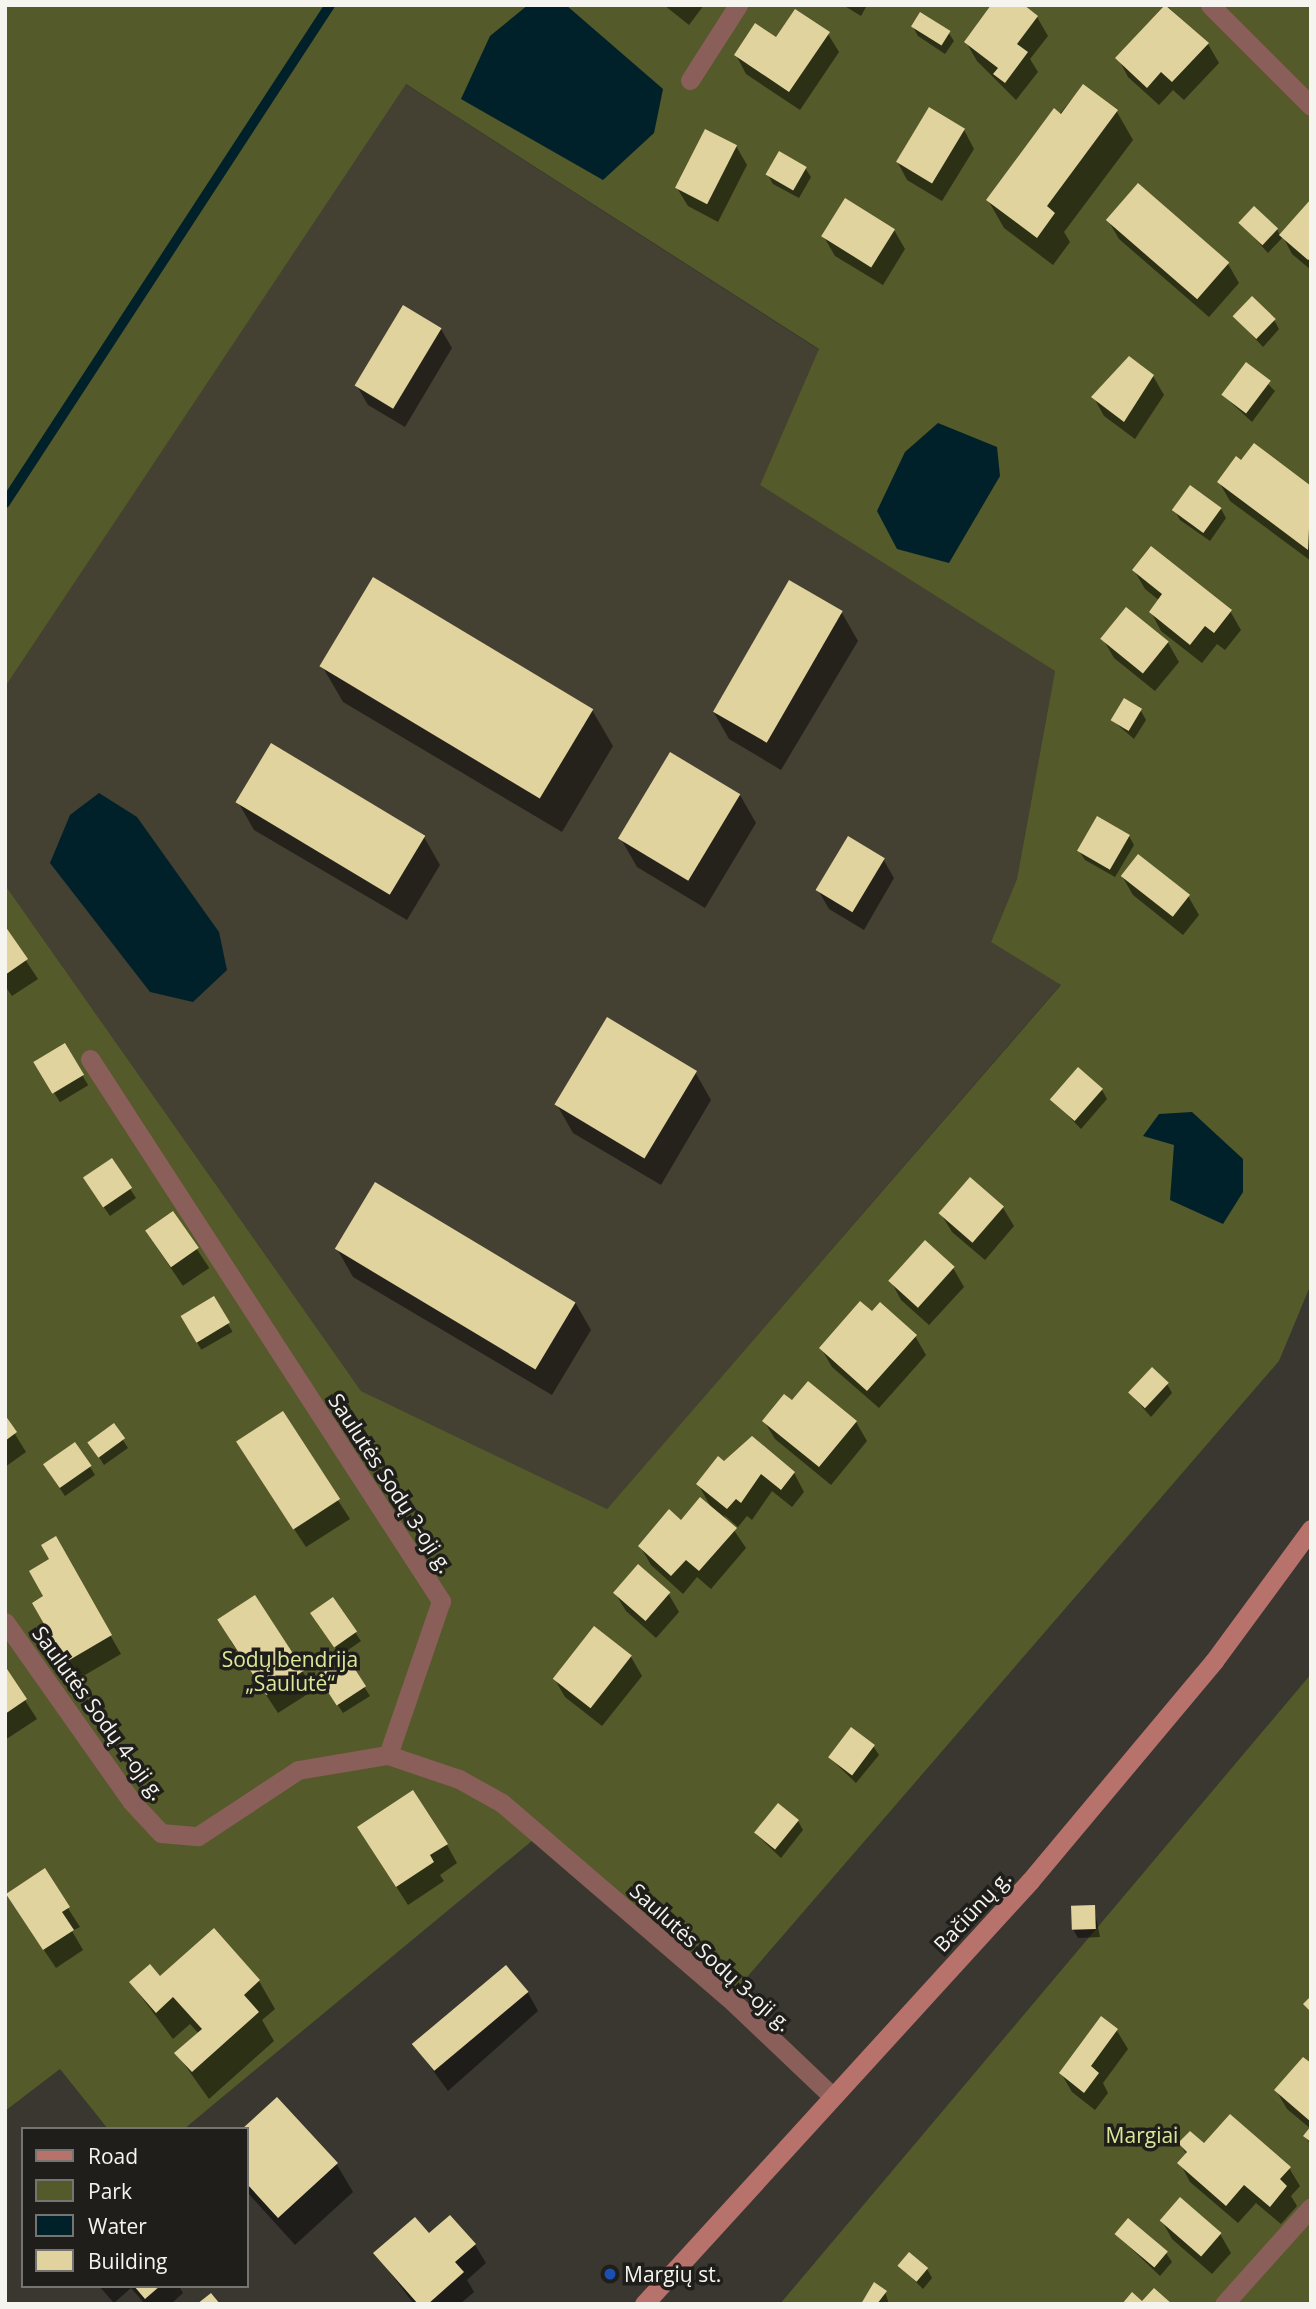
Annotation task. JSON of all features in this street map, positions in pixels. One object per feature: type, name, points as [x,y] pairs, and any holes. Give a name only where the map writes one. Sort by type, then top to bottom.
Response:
[{"type":"main road","name":"Bačiūnų g.","points":[[644,2304],[1038,1871],[1214,1661],[1311,1529]]},
{"type":"street","points":[[690,80],[738,5]]},
{"type":"street","points":[[1210,5],[1311,106]]},
{"type":"street","name":"Saulutės Sodų 3-oji g.","points":[[90,1059],[441,1601],[388,1755],[459,1779],[502,1803],[729,1998],[832,2096]]},
{"type":"street","name":"Saulutės Sodų 4-oji g.","points":[[5,1622],[132,1802],[161,1833],[198,1836],[298,1770],[388,1755]]},
{"type":"street","points":[[1224,2304],[1311,2207]]},
{"type":"shaded area","points":[[405,84],[819,350],[760,485],[1055,671],[1017,879],[991,942],[1061,984],[607,1509],[361,1391],[5,885],[5,687]]},
{"type":"green space","name":"Sodų bendrija „Saulutė“","points":[[5,5],[1311,5],[1311,1284],[1279,1361],[729,1998],[539,1835],[186,2127],[106,2127],[60,2069],[5,2111],[5,885],[361,1391],[607,1509],[1061,985],[991,942],[1017,879],[1055,671],[760,485],[819,349],[406,84],[5,687]]},
{"type":"green space","name":"Margiai","points":[[1311,1674],[1311,2304],[780,2304]]},
{"type":"water","points":[[528,5],[566,5],[663,89],[654,133],[603,180],[461,99],[490,36]]},
{"type":"water","points":[[938,423],[997,447],[1000,476],[949,563],[897,549],[877,511],[905,452]]},
{"type":"water","points":[[99,793],[137,817],[219,932],[227,970],[193,1002],[150,992],[50,863],[70,815]]},
{"type":"water","points":[[1192,1112],[1243,1159],[1243,1192],[1223,1224],[1170,1200],[1174,1145],[1143,1136],[1159,1114]]},
{"type":"building","points":[[991,5],[1024,5],[1038,16],[1017,44],[1028,52],[1005,83],[993,74],[998,68],[964,42]]},
{"type":"building","points":[[1165,5],[1209,43],[1172,82],[1161,72],[1147,88],[1115,58]]},
{"type":"building","points":[[795,9],[830,32],[789,92],[734,55],[755,23],[776,37]]},
{"type":"building","points":[[920,12],[951,31],[942,45],[911,26]]},
{"type":"building","points":[[1083,84],[1118,110],[1047,206],[1055,213],[1037,238],[986,200],[1054,108],[1061,114]]},
{"type":"building","points":[[929,107],[965,129],[932,183],[896,162]]},
{"type":"building","points":[[705,129],[737,145],[707,204],[675,188]]},
{"type":"building","points":[[779,151],[807,167],[793,190],[766,174]]},
{"type":"building","points":[[1138,183],[1229,262],[1197,299],[1106,220]]},
{"type":"building","points":[[845,198],[895,229],[871,267],[821,236]]},
{"type":"building","points":[[1311,199],[1311,258],[1308,260],[1279,235]]},
{"type":"building","points":[[1254,206],[1278,229],[1262,245],[1238,223]]},
{"type":"building","points":[[1252,296],[1276,319],[1256,339],[1233,316]]},
{"type":"building","points":[[403,305],[442,328],[393,409],[355,386]]},
{"type":"building","points":[[1129,356],[1154,375],[1124,422],[1091,397]]},
{"type":"building","points":[[1246,362],[1271,381],[1246,413],[1221,395]]},
{"type":"building","points":[[1254,443],[1311,486],[1308,550],[1217,482],[1236,456],[1241,460]]},
{"type":"building","points":[[1190,485],[1222,508],[1203,533],[1172,510]]},
{"type":"building","points":[[1151,546],[1232,610],[1214,633],[1205,626],[1190,645],[1149,612],[1162,594],[1132,570]]},
{"type":"building","points":[[373,577],[593,709],[540,799],[319,666]]},
{"type":"building","points":[[789,580],[843,611],[767,743],[713,712]]},
{"type":"building","points":[[1126,607],[1169,642],[1143,673],[1100,639]]},
{"type":"building","points":[[1124,698],[1142,709],[1129,731],[1111,720]]},
{"type":"building","points":[[271,743],[425,836],[390,895],[235,802]]},
{"type":"building","points":[[670,752],[740,794],[688,881],[618,839]]},
{"type":"building","points":[[1097,816],[1130,835],[1110,870],[1077,851]]},
{"type":"building","points":[[848,836],[885,858],[852,912],[816,890]]},
{"type":"building","points":[[1138,854],[1190,895],[1173,917],[1121,876]]},
{"type":"building","points":[[5,926],[28,959],[5,975]]},
{"type":"building","points":[[607,1017],[697,1071],[644,1159],[554,1104]]},
{"type":"building","points":[[65,1043],[84,1075],[52,1094],[33,1062]]},
{"type":"building","points":[[1078,1067],[1103,1089],[1075,1121],[1050,1099]]},
{"type":"building","points":[[112,1158],[132,1188],[103,1207],[83,1178]]},
{"type":"building","points":[[970,1177],[1004,1207],[972,1243],[939,1213]]},
{"type":"building","points":[[375,1182],[576,1303],[535,1369],[335,1249]]},
{"type":"building","points":[[173,1211],[199,1248],[171,1267],[145,1231]]},
{"type":"building","points":[[925,1240],[955,1267],[918,1308],[888,1281]]},
{"type":"building","points":[[214,1296],[230,1323],[197,1343],[181,1316]]},
{"type":"building","points":[[860,1301],[872,1311],[880,1302],[917,1335],[867,1391],[819,1348]]},
{"type":"building","points":[[1152,1367],[1169,1383],[1145,1408],[1128,1393]]},
{"type":"building","points":[[808,1381],[857,1421],[819,1467],[762,1421],[784,1394],[792,1400]]},
{"type":"building","points":[[283,1411],[340,1499],[293,1530],[236,1441]]},
{"type":"building","points":[[5,1415],[17,1432],[5,1441]]},
{"type":"building","points":[[114,1423],[125,1438],[98,1458],[87,1442]]},
{"type":"building","points":[[752,1436],[795,1472],[781,1490],[761,1474],[741,1503],[736,1499],[727,1509],[696,1484],[718,1456],[724,1461]]},
{"type":"building","points":[[75,1442],[92,1466],[60,1488],[43,1464]]},
{"type":"building","points":[[700,1497],[737,1528],[699,1571],[686,1560],[671,1576],[638,1546],[669,1509],[681,1520]]},
{"type":"building","points":[[56,1536],[112,1635],[66,1662],[32,1603],[43,1596],[29,1571],[49,1559],[41,1545]]},
{"type":"building","points":[[638,1564],[670,1592],[646,1621],[613,1593]]},
{"type":"building","points":[[255,1595],[304,1670],[266,1695],[217,1620]]},
{"type":"building","points":[[333,1597],[357,1631],[334,1647],[310,1613]]},
{"type":"building","points":[[594,1626],[632,1656],[591,1708],[553,1679]]},
{"type":"building","points":[[347,1657],[366,1686],[337,1705],[318,1676]]},
{"type":"building","points":[[5,1666],[27,1699],[5,1714]]},
{"type":"building","points":[[851,1727],[875,1745],[852,1775],[828,1757]]},
{"type":"building","points":[[413,1790],[448,1844],[430,1855],[434,1862],[396,1887],[357,1827]]},
{"type":"building","points":[[778,1803],[799,1820],[775,1850],[754,1833]]},
{"type":"building","points":[[45,1868],[70,1907],[62,1912],[74,1930],[43,1950],[6,1894]]},
{"type":"building","points":[[1095,1905],[1096,1929],[1072,1930],[1071,1906]]},
{"type":"building","points":[[214,1928],[260,1980],[244,1995],[259,2012],[192,2072],[174,2053],[202,2029],[173,1997],[156,2013],[129,1982],[150,1964],[160,1976]]},
{"type":"building","points":[[506,1965],[528,1992],[434,2071],[412,2044]]},
{"type":"building","points":[[1311,1996],[1311,2012],[1303,2004]]},
{"type":"building","points":[[1101,2016],[1118,2029],[1091,2066],[1099,2073],[1084,2093],[1059,2073]]},
{"type":"building","points":[[1303,2057],[1311,2063],[1311,2122],[1274,2090]]},
{"type":"building","points":[[277,2097],[338,2163],[278,2218],[248,2185],[248,2127],[244,2127]]},
{"type":"building","points":[[1230,2114],[1291,2167],[1280,2179],[1287,2186],[1270,2207],[1244,2185],[1226,2206],[1177,2163],[1187,2152],[1178,2143],[1190,2131],[1204,2143]]},
{"type":"building","points":[[1311,2126],[1311,2142],[1303,2136]]},
{"type":"building","points":[[1180,2197],[1222,2233],[1201,2256],[1160,2220]]},
{"type":"building","points":[[450,2215],[476,2244],[455,2262],[464,2272],[428,2304],[418,2304],[373,2253],[415,2217],[429,2233]]},
{"type":"building","points":[[1128,2218],[1168,2251],[1154,2268],[1115,2234]]},
{"type":"building","points":[[909,2252],[928,2268],[917,2282],[897,2266]]},
{"type":"building","points":[[874,2282],[887,2291],[877,2304],[861,2304]]},
{"type":"building","points":[[136,2288],[158,2288],[145,2299]]},
{"type":"building","points":[[1154,2288],[1172,2304],[1122,2304],[1132,2292],[1142,2301]]},
{"type":"building","points":[[211,2293],[220,2304],[197,2304]]},
{"type":"waterway","points":[[5,503],[330,5]]},
{"type":"place","name":"Margių st.","points":[[610,2274]]}]
